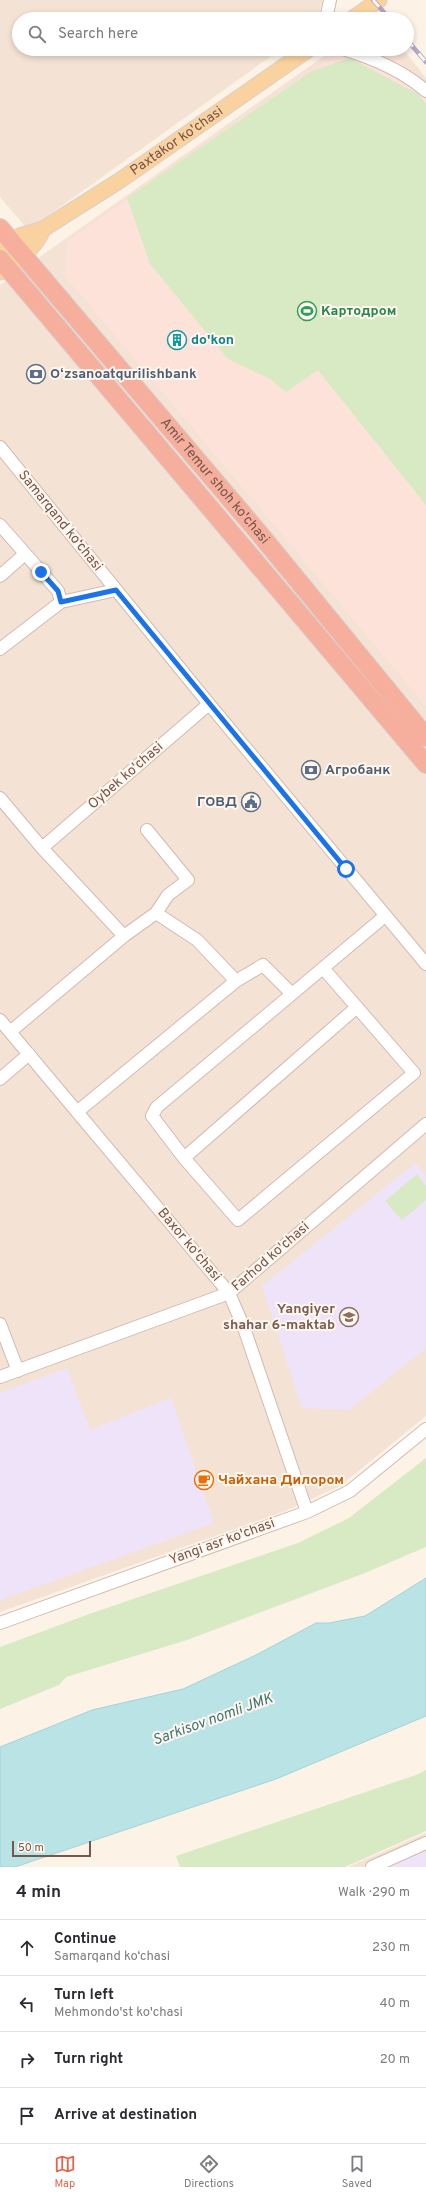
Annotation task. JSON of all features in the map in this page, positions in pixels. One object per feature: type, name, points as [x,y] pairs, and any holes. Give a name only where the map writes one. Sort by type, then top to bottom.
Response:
[{"type":"highway","name":"Amir Temur shoh ko'chasi","points":[[4,239],[24,255],[259,533],[426,737]]},
{"type":"highway","name":"Amir Temur shoh ko'chasi","points":[[2,266],[426,764]]},
{"type":"highway","points":[[243,548],[259,533]]},
{"type":"main road","points":[[362,12],[379,0]]},
{"type":"main road","name":"Paxtakor ko'chasi","points":[[4,239],[43,229],[119,181],[299,56]]},
{"type":"main road","name":"Paxtakor ko'chasi","points":[[2,266],[24,255],[38,241],[43,229]]},
{"type":"street","points":[[327,12],[330,0]]},
{"type":"street","points":[[365,56],[395,69],[426,91]]},
{"type":"street","name":"Samarqand ko‘chasi","points":[[0,447],[209,704],[426,964]]},
{"type":"street","points":[[0,525],[58,591],[61,602]]},
{"type":"street","points":[[0,576],[25,554]]},
{"type":"street","points":[[0,649],[61,602],[116,590]]},
{"type":"street","name":"Oybek ko'chasi","points":[[42,848],[209,704]]},
{"type":"street","points":[[0,798],[42,848],[124,936]]},
{"type":"street","points":[[10,1032],[124,936],[156,913],[168,895],[188,880],[147,830]]},
{"type":"street","points":[[156,913],[197,940],[236,981]]},
{"type":"street","points":[[323,968],[414,1073],[238,1220],[184,1158],[152,1116],[157,1107],[385,916]]},
{"type":"street","points":[[77,1112],[236,981],[263,965],[292,994]]},
{"type":"street","points":[[184,1158],[357,1007]]},
{"type":"street","name":"Baxor ko'chasi","points":[[0,1020],[229,1293],[244,1328],[307,1512]]},
{"type":"street","points":[[0,1079],[29,1054]]},
{"type":"street","name":"Farhod ko'chasi","points":[[0,1377],[229,1293],[426,1124]]},
{"type":"street","points":[[0,1324],[18,1371]]},
{"type":"street","name":"Yangi asr ko'chasi","points":[[0,1623],[307,1512],[350,1491],[426,1429]]},
{"type":"street","points":[[372,1867],[426,1843]]},
{"type":"shaded area","points":[[0,0],[322,0],[319,12],[12,12],[12,56],[271,56],[28,230],[0,197]]},
{"type":"shaded area","points":[[324,56],[409,56],[426,78],[426,1416],[340,1486],[283,1512],[0,1612],[0,285]]},
{"type":"shaded area","points":[[335,56],[397,56],[426,93],[426,706],[65,276],[66,242]]},
{"type":"shaded area","name":"Yangiyer shahar 6-maktab","points":[[415,1163],[426,1176],[426,1348],[349,1410],[302,1408],[262,1286]]},
{"type":"shaded area","points":[[67,1368],[90,1430],[171,1398],[214,1523],[0,1600],[0,1393]]},
{"type":"shaded area","points":[[426,1833],[426,1867],[348,1867]]},
{"type":"shaded area","points":[[426,1848],[426,1867],[383,1867]]},
{"type":"green space","name":"Картодром","points":[[350,58],[418,94],[426,104],[426,505],[318,370],[286,392],[270,379],[228,359],[150,264],[127,198],[312,71]]},
{"type":"green space","points":[[417,1174],[426,1186],[426,1200],[402,1220],[385,1201]]},
{"type":"green space","points":[[426,1458],[426,1547],[365,1573],[187,1640],[66,1677],[59,1685],[0,1709],[0,1647],[92,1613],[298,1543],[349,1518]]},
{"type":"green space","points":[[426,1770],[426,1831],[345,1867],[180,1867],[176,1856],[416,1775]]},
{"type":"water","name":"Sarkisov nomli JMK","points":[[426,1578],[426,1716],[276,1779],[15,1867],[0,1867],[0,1747],[92,1710],[183,1689],[256,1655],[316,1623],[329,1623],[365,1616]]},
{"type":"railway","points":[[373,0],[384,12]]},
{"type":"railway","points":[[414,48],[426,62]]},
{"type":"place","name":"Картодром","points":[[307,311]]},
{"type":"place","name":"do'kon","points":[[177,340]]},
{"type":"place","name":"Oʻzsanoatqurilishbank","points":[[36,374]]},
{"type":"place","name":"Агробанк","points":[[311,770]]},
{"type":"place","name":"ГОВД","points":[[251,802]]},
{"type":"place","name":"Yangiyer shahar 6-maktab","points":[[349,1317]]},
{"type":"place","name":"Чайхана Дилором","points":[[204,1480]]},
{"type":"route","points":[[41,572],[58,591],[61,602],[116,590],[346,869]]}]
